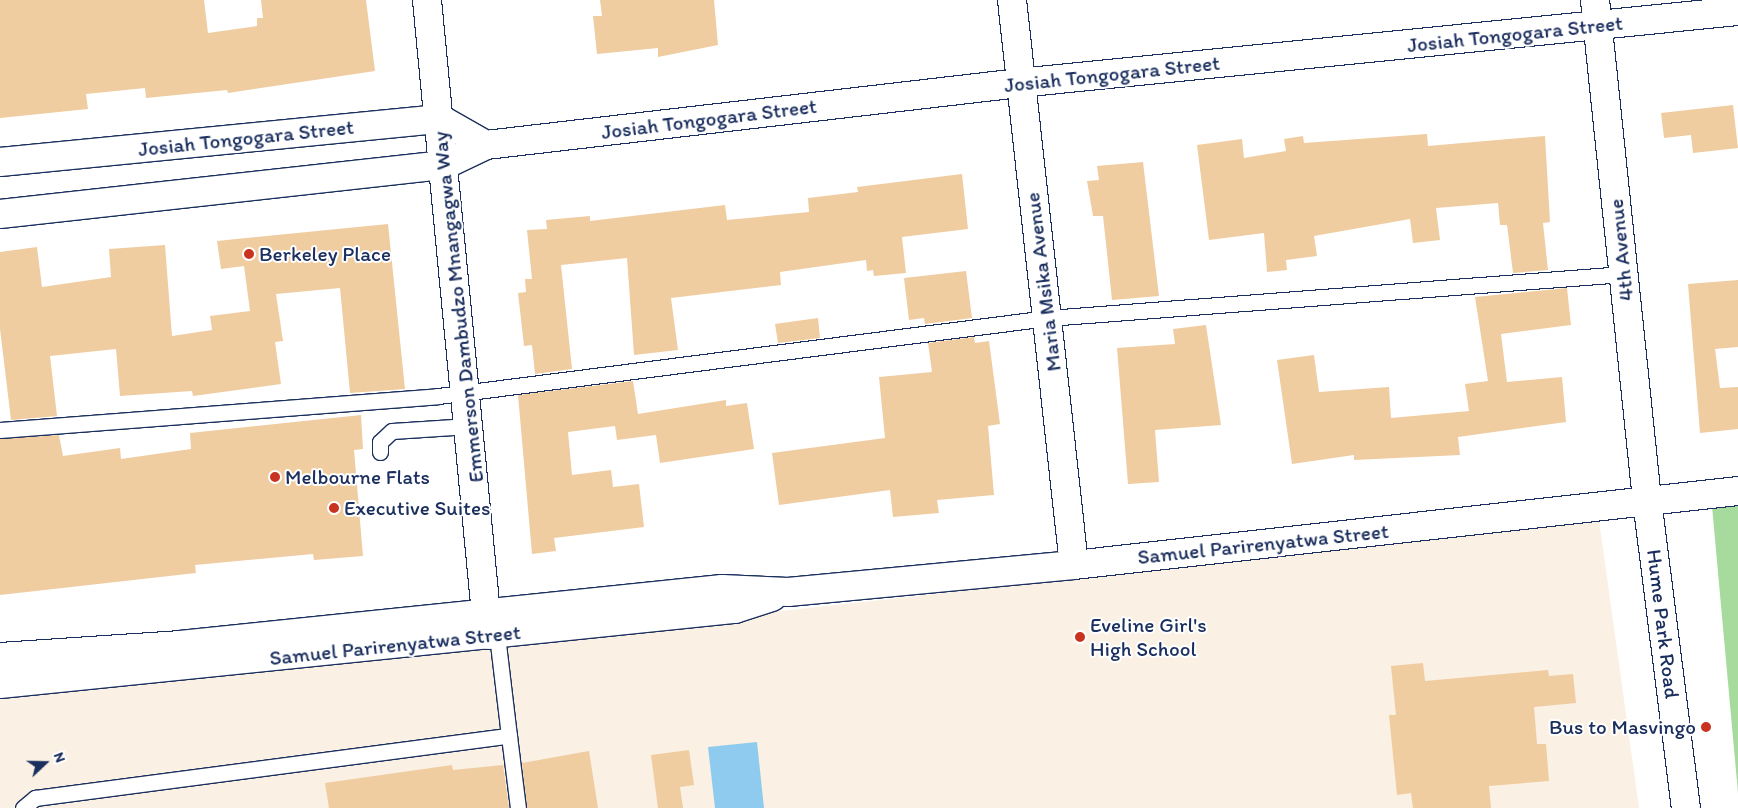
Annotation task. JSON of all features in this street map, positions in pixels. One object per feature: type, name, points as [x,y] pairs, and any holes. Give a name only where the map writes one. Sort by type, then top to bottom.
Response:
[{"type":"street","name":"Emmerson Dambudzo Mnangagwa Way","points":[[427,0],[491,629]]},
{"type":"street","name":"Maria Msika Avenue","points":[[1012,0],[1074,565]]},
{"type":"street","name":"Josiah Tongogara Street","points":[[0,214],[444,165],[486,145],[1596,13],[1738,11]]},
{"type":"street","name":"4th Avenue","points":[[1596,13],[1648,500]]},
{"type":"street","points":[[440,120],[486,145]]},
{"type":"street","name":"Josiah Tongogara Street","points":[[0,162],[440,120]]},
{"type":"street","name":"Samuel Parirenyatwa Street","points":[[0,684],[491,629],[735,609],[788,592],[1074,565],[1738,491]]},
{"type":"street","name":"Hume Park Road","points":[[1648,500],[1686,808]]},
{"type":"street","name":"Samuel Parirenyatwa Street","points":[[0,657],[180,645],[491,629]]},
{"type":"lane","points":[[0,430],[466,392],[1048,318],[1624,274]]},
{"type":"lane","points":[[380,452],[380,442],[392,431],[470,426]]},
{"type":"lane","points":[[491,629],[509,736],[518,808]]},
{"type":"lane","points":[[23,808],[35,798],[509,736]]},
{"type":"shaded area","name":"Eveline Girl's High School","points":[[1599,520],[1639,808],[0,808],[0,698]]},
{"type":"green space","points":[[1738,504],[1738,793],[1712,506]]},
{"type":"water","points":[[757,742],[764,808],[715,808],[708,747]]},
{"type":"building","points":[[0,0],[204,0],[208,33],[257,26],[257,18],[263,18],[261,0],[366,0],[375,71],[228,93],[227,90],[146,98],[145,88],[86,94],[88,109],[0,118]]},
{"type":"building","points":[[600,0],[714,0],[718,45],[658,57],[658,48],[597,54],[593,16],[602,16]]},
{"type":"building","points":[[1733,105],[1738,148],[1693,153],[1691,135],[1664,138],[1661,113]]},
{"type":"building","points":[[1427,134],[1428,146],[1545,136],[1550,222],[1543,223],[1548,270],[1513,273],[1507,225],[1500,225],[1498,203],[1436,208],[1440,240],[1413,243],[1410,219],[1314,236],[1317,256],[1286,260],[1287,270],[1267,272],[1264,233],[1209,240],[1197,145],[1242,139],[1244,158],[1286,151],[1284,139],[1303,136],[1304,143]]},
{"type":"building","points":[[1143,162],[1159,296],[1112,300],[1103,216],[1093,216],[1087,181],[1099,180],[1097,166]]},
{"type":"building","points":[[962,174],[968,229],[902,237],[906,273],[874,276],[873,270],[867,271],[866,260],[780,272],[781,285],[671,298],[678,350],[634,355],[627,258],[561,265],[572,369],[535,374],[532,345],[524,346],[518,293],[526,292],[525,279],[532,279],[527,230],[547,229],[546,220],[590,216],[590,221],[725,205],[727,220],[809,212],[808,198],[858,192],[857,187]]},
{"type":"building","points":[[388,224],[405,389],[350,393],[340,288],[276,294],[283,341],[275,342],[281,384],[193,396],[192,391],[120,396],[116,349],[50,356],[57,416],[11,420],[0,329],[0,252],[37,247],[42,287],[111,277],[109,249],[165,245],[172,336],[212,330],[210,316],[250,311],[244,266],[221,269],[217,241]]},
{"type":"building","points":[[966,271],[972,318],[925,324],[924,318],[909,320],[904,278]]},
{"type":"building","points":[[1738,280],[1738,347],[1715,349],[1720,388],[1738,387],[1738,429],[1700,433],[1688,284]]},
{"type":"building","points":[[1567,288],[1571,325],[1501,334],[1507,382],[1562,377],[1566,422],[1458,437],[1460,455],[1354,460],[1354,455],[1292,464],[1277,360],[1314,355],[1319,392],[1389,387],[1391,418],[1469,411],[1465,384],[1488,381],[1475,297]]},
{"type":"building","points":[[818,318],[820,338],[778,343],[775,324]]},
{"type":"building","points":[[1206,325],[1221,425],[1155,430],[1159,482],[1128,484],[1117,348],[1175,344],[1173,329]]},
{"type":"building","points":[[974,337],[975,343],[989,341],[1000,424],[988,426],[994,495],[937,500],[939,513],[893,517],[890,490],[779,505],[772,453],[885,438],[879,377],[932,372],[928,343]]},
{"type":"building","points":[[633,381],[638,414],[726,400],[726,406],[747,403],[754,449],[660,463],[656,435],[617,440],[615,426],[568,432],[572,475],[611,470],[613,487],[639,484],[644,527],[554,538],[556,551],[532,554],[518,395]]},
{"type":"building","points":[[361,415],[363,449],[354,450],[363,556],[314,560],[313,554],[195,565],[196,573],[0,595],[0,439],[59,435],[63,456],[120,448],[121,459],[191,449],[190,433]]},
{"type":"building","points":[[1423,663],[1425,681],[1548,670],[1549,676],[1573,674],[1576,703],[1534,707],[1537,744],[1546,744],[1549,781],[1489,786],[1491,808],[1413,808],[1411,793],[1397,795],[1389,715],[1396,715],[1391,666]]},
{"type":"building","points":[[689,750],[694,785],[680,787],[683,808],[658,808],[651,755]]},
{"type":"building","points":[[589,751],[598,808],[527,808],[522,763]]},
{"type":"building","points":[[452,765],[453,770],[503,765],[509,808],[329,808],[325,783]]},
{"type":"place","name":"Berkeley Place","points":[[249,254]]},
{"type":"place","name":"Melbourne Flats","points":[[275,477]]},
{"type":"place","name":"Executive Suites","points":[[334,508]]},
{"type":"place","name":"Eveline Girl's High School","points":[[1080,637]]},
{"type":"place","name":"Bus to Masvingo","points":[[1706,727]]}]
